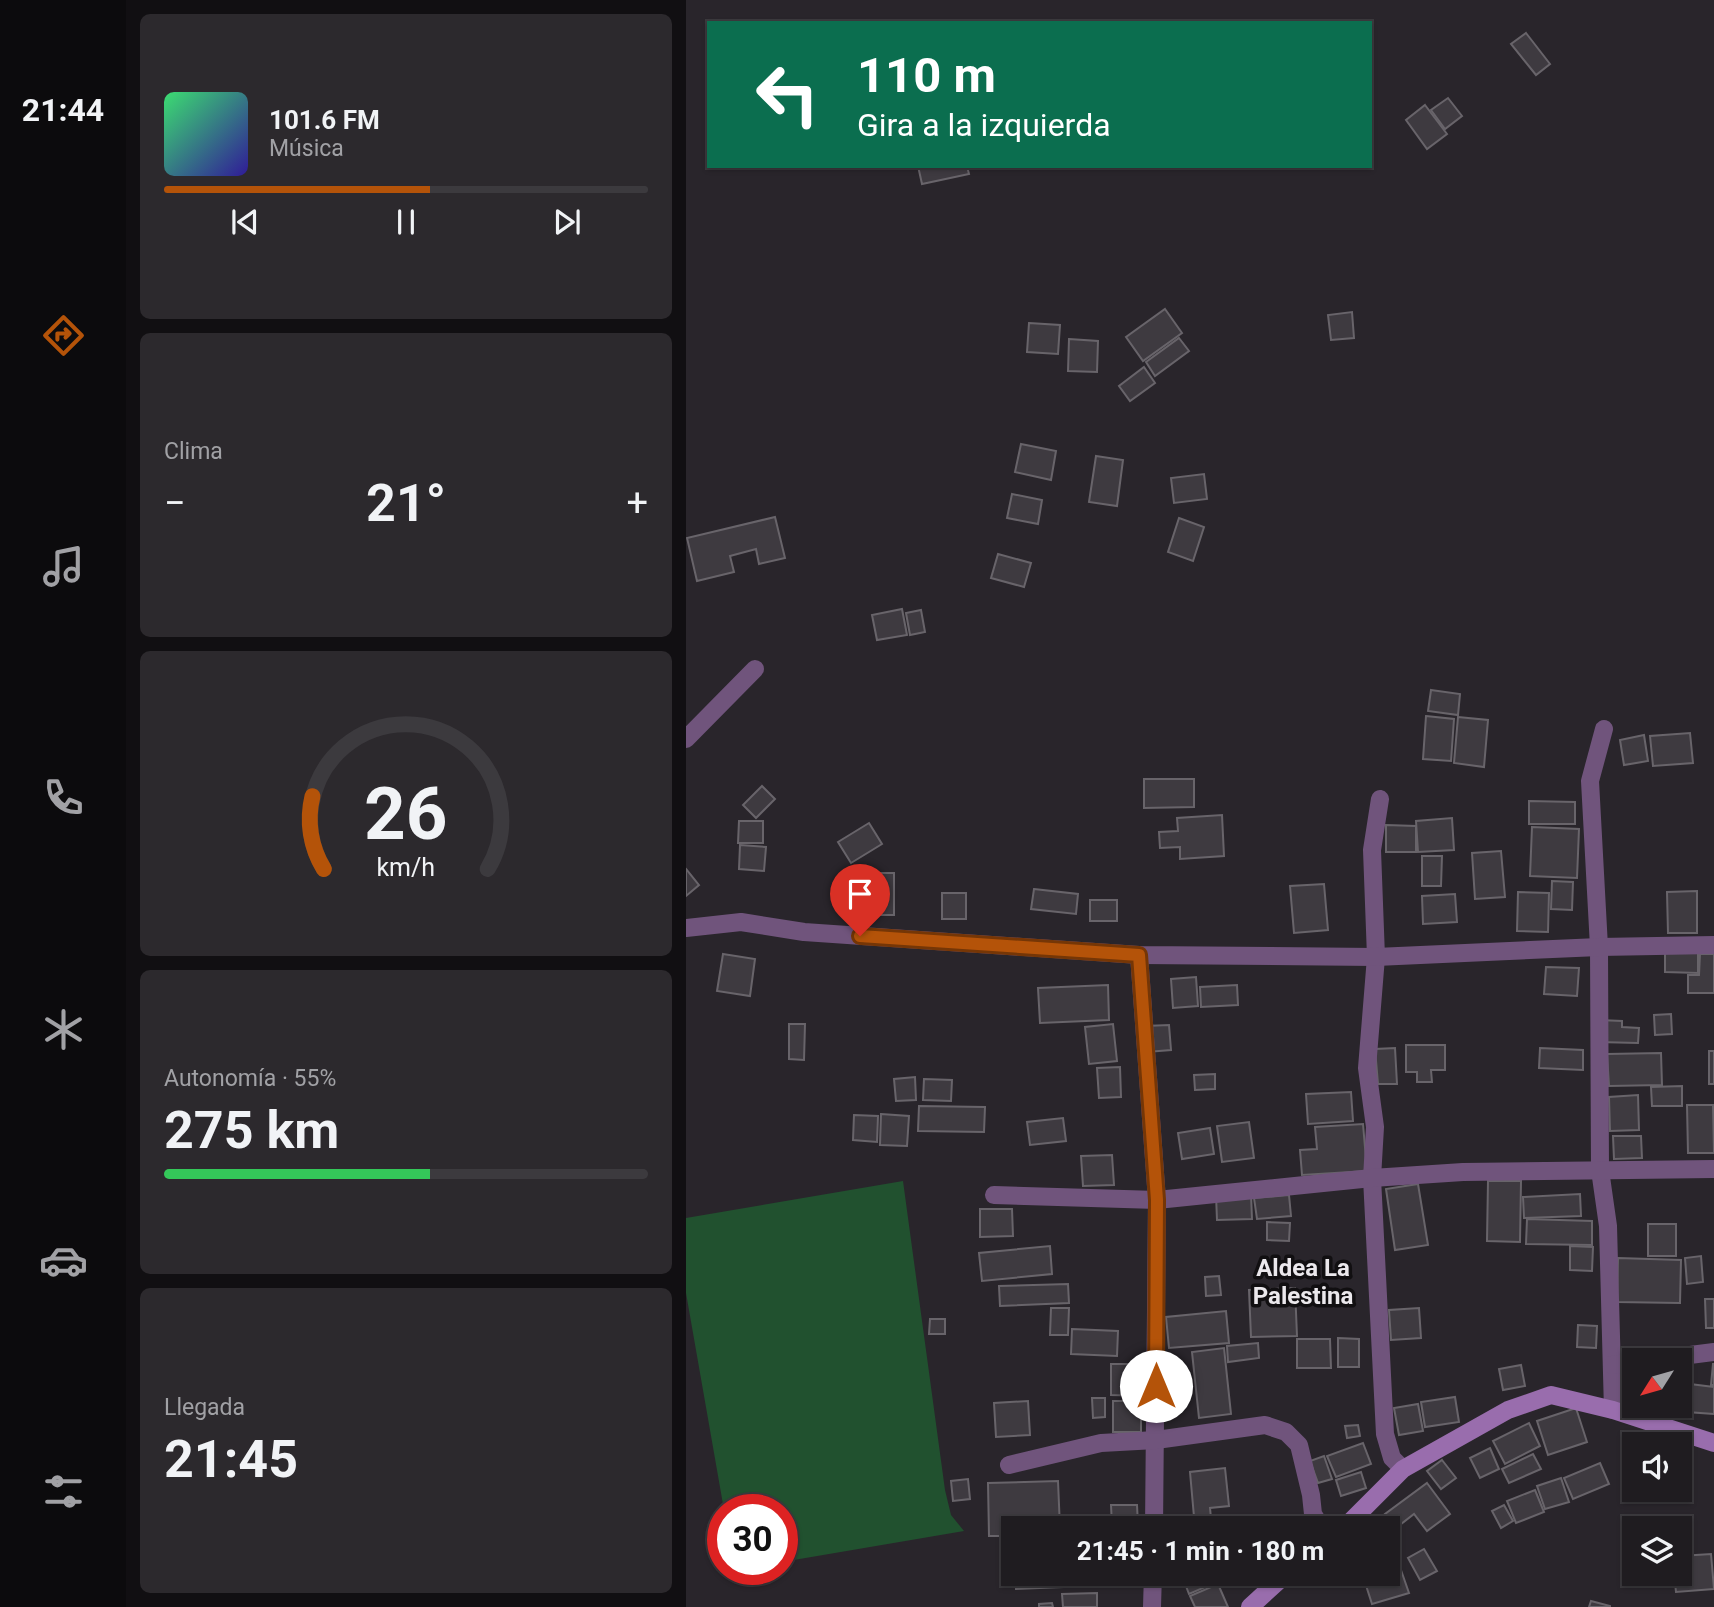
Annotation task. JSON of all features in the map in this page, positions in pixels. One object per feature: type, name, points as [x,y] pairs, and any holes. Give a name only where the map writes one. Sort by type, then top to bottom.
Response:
[{"type":"street","points":[[686,739],[755,669]]},
{"type":"street","points":[[1604,729],[1590,781],[1599,947],[1600,1170],[1608,1226],[1613,1410]]},
{"type":"street","points":[[1380,799],[1372,850],[1376,957],[1367,1068],[1375,1127],[1372,1178],[1385,1434],[1392,1458],[1403,1469]]},
{"type":"street","points":[[686,928],[741,922],[804,932],[1139,955],[1376,957],[1714,945]]},
{"type":"street","points":[[1139,955],[1157,1200],[1154,1516]]},
{"type":"street","points":[[993,1195],[1157,1200],[1372,1178],[1463,1172],[1714,1169]]},
{"type":"street","points":[[1692,1355],[1714,1352]]},
{"type":"street","points":[[1612,1365],[1622,1364]]},
{"type":"street","points":[[1356,1516],[1403,1469],[1508,1410],[1551,1395],[1613,1410],[1714,1443]]},
{"type":"street","points":[[1009,1465],[1101,1443],[1156,1440],[1265,1425],[1286,1432],[1299,1445],[1314,1516]]},
{"type":"street","points":[[1152,1607],[1153,1586]]},
{"type":"street","points":[[1250,1607],[1273,1586]]},
{"type":"green space","points":[[903,1181],[945,1490],[951,1515],[964,1531],[798,1559],[798,1494],[721,1494],[686,1293],[686,1218]]},
{"type":"building","points":[[1526,33],[1550,64],[1536,75],[1511,44]]},
{"type":"building","points":[[1448,98],[1462,116],[1445,129],[1431,110]]},
{"type":"building","points":[[1425,105],[1447,134],[1427,149],[1406,120]]},
{"type":"building","points":[[918,168],[968,168],[969,174],[922,184]]},
{"type":"building","points":[[1165,309],[1182,333],[1143,361],[1126,337]]},
{"type":"building","points":[[1352,312],[1354,338],[1331,340],[1328,315]]},
{"type":"building","points":[[1029,323],[1060,325],[1058,354],[1027,352]]},
{"type":"building","points":[[1179,338],[1189,351],[1155,376],[1146,362]]},
{"type":"building","points":[[1069,339],[1098,341],[1097,372],[1068,371]]},
{"type":"building","points":[[1144,367],[1155,383],[1130,401],[1119,386]]},
{"type":"building","points":[[1021,444],[1056,451],[1051,480],[1015,472]]},
{"type":"building","points":[[1096,456],[1123,460],[1117,506],[1089,502]]},
{"type":"building","points":[[1204,474],[1207,499],[1174,503],[1171,478]]},
{"type":"building","points":[[1012,494],[1042,500],[1038,524],[1007,518]]},
{"type":"building","points":[[775,517],[785,558],[759,564],[756,549],[730,556],[734,572],[697,581],[687,538]]},
{"type":"building","points":[[1179,518],[1204,527],[1193,561],[1168,552]]},
{"type":"building","points":[[998,554],[1031,563],[1024,587],[991,578]]},
{"type":"building","points":[[902,609],[907,635],[877,640],[872,615]]},
{"type":"building","points":[[921,610],[925,632],[910,635],[906,613]]},
{"type":"building","points":[[1431,690],[1460,694],[1458,715],[1428,711]]},
{"type":"building","points":[[1426,716],[1454,719],[1451,761],[1423,759]]},
{"type":"building","points":[[1458,717],[1488,720],[1484,767],[1454,763]]},
{"type":"building","points":[[1690,733],[1693,763],[1653,766],[1650,736]]},
{"type":"building","points":[[1644,735],[1648,761],[1624,765],[1620,740]]},
{"type":"building","points":[[1144,779],[1194,779],[1194,807],[1144,808]]},
{"type":"building","points":[[762,786],[775,799],[756,818],[743,805]]},
{"type":"building","points":[[1529,801],[1575,802],[1575,824],[1529,824]]},
{"type":"building","points":[[1222,815],[1224,856],[1180,859],[1180,847],[1160,848],[1159,832],[1178,831],[1177,818]]},
{"type":"building","points":[[1452,818],[1454,850],[1418,852],[1416,821]]},
{"type":"building","points":[[739,821],[763,821],[763,843],[738,843]]},
{"type":"building","points":[[869,823],[882,844],[851,863],[838,842]]},
{"type":"building","points":[[1386,825],[1416,826],[1416,852],[1386,852]]},
{"type":"building","points":[[1532,827],[1579,829],[1577,878],[1530,876]]},
{"type":"building","points":[[740,845],[766,847],[764,871],[739,869]]},
{"type":"building","points":[[1501,851],[1505,897],[1475,899],[1472,853]]},
{"type":"building","points":[[1422,856],[1442,856],[1441,886],[1422,886]]},
{"type":"building","points":[[686,869],[699,885],[686,896]]},
{"type":"building","points":[[872,873],[894,873],[894,915],[872,915]]},
{"type":"building","points":[[1552,881],[1573,882],[1572,910],[1551,909]]},
{"type":"building","points":[[1324,884],[1328,930],[1294,933],[1290,886]]},
{"type":"building","points":[[861,888],[862,905],[840,906],[839,889]]},
{"type":"building","points":[[1034,889],[1078,894],[1076,914],[1031,909]]},
{"type":"building","points":[[1697,891],[1697,933],[1668,933],[1667,892]]},
{"type":"building","points":[[1518,892],[1549,893],[1548,932],[1517,931]]},
{"type":"building","points":[[942,893],[966,893],[966,919],[942,919]]},
{"type":"building","points":[[1455,894],[1457,922],[1423,924],[1422,896]]},
{"type":"building","points":[[1090,900],[1117,900],[1117,921],[1090,921]]},
{"type":"building","points":[[1665,950],[1698,950],[1698,973],[1665,972]]},
{"type":"building","points":[[723,954],[755,959],[750,996],[717,991]]},
{"type":"building","points":[[1700,954],[1714,954],[1714,993],[1688,993],[1688,975],[1699,975]]},
{"type":"building","points":[[1546,967],[1579,968],[1577,996],[1544,994]]},
{"type":"building","points":[[1196,977],[1198,1006],[1173,1008],[1171,979]]},
{"type":"building","points":[[1108,985],[1109,1020],[1040,1023],[1038,988]]},
{"type":"building","points":[[1237,985],[1238,1005],[1201,1007],[1200,987]]},
{"type":"building","points":[[1671,1014],[1672,1034],[1655,1035],[1654,1015]]},
{"type":"building","points":[[1599,1020],[1622,1021],[1622,1027],[1639,1028],[1638,1043],[1598,1042]]},
{"type":"building","points":[[789,1024],[805,1024],[804,1060],[789,1059]]},
{"type":"building","points":[[1113,1024],[1117,1061],[1089,1064],[1085,1027]]},
{"type":"building","points":[[1169,1025],[1171,1050],[1147,1052],[1145,1026]]},
{"type":"building","points":[[1406,1045],[1445,1045],[1445,1070],[1431,1070],[1432,1082],[1417,1082],[1417,1072],[1406,1072]]},
{"type":"building","points":[[1395,1048],[1397,1084],[1378,1084],[1375,1049]]},
{"type":"building","points":[[1540,1048],[1583,1050],[1583,1070],[1539,1068]]},
{"type":"building","points":[[1709,1051],[1714,1051],[1714,1084],[1709,1084]]},
{"type":"building","points":[[1661,1053],[1662,1085],[1609,1086],[1607,1054]]},
{"type":"building","points":[[1120,1067],[1121,1097],[1099,1098],[1097,1068]]},
{"type":"building","points":[[1215,1074],[1215,1089],[1195,1090],[1194,1075]]},
{"type":"building","points":[[915,1077],[916,1100],[896,1101],[894,1079]]},
{"type":"building","points":[[924,1079],[952,1080],[951,1101],[923,1100]]},
{"type":"building","points":[[1682,1086],[1682,1106],[1652,1106],[1651,1087]]},
{"type":"building","points":[[1351,1092],[1353,1121],[1308,1124],[1306,1094]]},
{"type":"building","points":[[1638,1095],[1639,1130],[1610,1131],[1609,1097]]},
{"type":"building","points":[[1687,1105],[1713,1105],[1714,1153],[1688,1153]]},
{"type":"building","points":[[919,1106],[985,1107],[984,1132],[918,1131]]},
{"type":"building","points":[[881,1114],[909,1116],[907,1146],[880,1145]]},
{"type":"building","points":[[854,1115],[878,1116],[877,1142],[853,1140]]},
{"type":"building","points":[[1063,1118],[1066,1141],[1030,1145],[1027,1122]]},
{"type":"building","points":[[1249,1122],[1254,1158],[1222,1162],[1217,1126]]},
{"type":"building","points":[[1363,1124],[1367,1171],[1302,1175],[1300,1150],[1317,1149],[1315,1127]]},
{"type":"building","points":[[1210,1128],[1214,1154],[1182,1159],[1178,1133]]},
{"type":"building","points":[[1613,1136],[1641,1136],[1642,1158],[1614,1159]]},
{"type":"building","points":[[1112,1155],[1114,1185],[1083,1186],[1081,1156]]},
{"type":"building","points":[[1488,1181],[1521,1181],[1520,1242],[1487,1241]]},
{"type":"building","points":[[1418,1184],[1428,1245],[1395,1250],[1386,1189]]},
{"type":"building","points":[[1251,1194],[1252,1219],[1217,1220],[1216,1195]]},
{"type":"building","points":[[1580,1194],[1581,1216],[1524,1218],[1523,1197]]},
{"type":"building","points":[[1289,1195],[1291,1216],[1257,1219],[1254,1198]]},
{"type":"building","points":[[980,1209],[1012,1209],[1013,1236],[980,1237]]},
{"type":"building","points":[[1527,1219],[1592,1221],[1592,1245],[1526,1244]]},
{"type":"building","points":[[1267,1222],[1290,1223],[1289,1241],[1267,1240]]},
{"type":"building","points":[[1648,1224],[1676,1224],[1676,1256],[1648,1256]]},
{"type":"building","points":[[1050,1246],[1052,1274],[982,1281],[979,1253]]},
{"type":"building","points":[[1570,1246],[1593,1247],[1592,1271],[1570,1270]]},
{"type":"building","points":[[1701,1256],[1703,1282],[1687,1284],[1685,1258]]},
{"type":"building","points":[[1618,1258],[1681,1260],[1680,1303],[1617,1302]]},
{"type":"building","points":[[1219,1276],[1221,1295],[1206,1296],[1205,1277]]},
{"type":"building","points":[[1068,1284],[1069,1303],[1000,1306],[999,1286]]},
{"type":"building","points":[[1295,1288],[1297,1336],[1251,1337],[1249,1290]]},
{"type":"building","points":[[1705,1299],[1714,1299],[1714,1328],[1706,1328]]},
{"type":"building","points":[[1051,1308],[1069,1308],[1068,1335],[1050,1335]]},
{"type":"building","points":[[1419,1308],[1421,1338],[1391,1340],[1389,1310]]},
{"type":"building","points":[[1226,1311],[1229,1343],[1169,1348],[1166,1317]]},
{"type":"building","points":[[930,1319],[945,1319],[945,1334],[929,1334]]},
{"type":"building","points":[[1578,1325],[1597,1326],[1596,1348],[1577,1347]]},
{"type":"building","points":[[1072,1329],[1118,1331],[1117,1356],[1071,1354]]},
{"type":"building","points":[[1338,1338],[1359,1339],[1359,1367],[1338,1367]]},
{"type":"building","points":[[1297,1339],[1330,1339],[1331,1368],[1297,1368]]},
{"type":"building","points":[[1258,1343],[1259,1358],[1228,1362],[1227,1346]]},
{"type":"building","points":[[1224,1348],[1231,1414],[1199,1418],[1192,1352]]},
{"type":"building","points":[[1111,1364],[1147,1364],[1147,1396],[1111,1395]]},
{"type":"building","points":[[1713,1364],[1714,1385],[1711,1385]]},
{"type":"building","points":[[1521,1365],[1525,1386],[1503,1390],[1499,1369]]},
{"type":"building","points":[[1622,1374],[1622,1399],[1619,1399]]},
{"type":"building","points":[[1692,1384],[1714,1387],[1714,1414],[1692,1412]]},
{"type":"building","points":[[1455,1397],[1459,1422],[1425,1427],[1421,1402]]},
{"type":"building","points":[[1092,1398],[1105,1398],[1105,1417],[1093,1418]]},
{"type":"building","points":[[1028,1401],[1030,1435],[996,1437],[994,1403]]},
{"type":"building","points":[[1113,1401],[1141,1401],[1141,1432],[1113,1432]]},
{"type":"building","points":[[1418,1404],[1423,1431],[1399,1435],[1394,1408]]},
{"type":"building","points":[[1576,1408],[1587,1442],[1548,1455],[1537,1421]]},
{"type":"building","points":[[1529,1423],[1540,1446],[1505,1464],[1493,1441]]},
{"type":"building","points":[[1358,1425],[1360,1436],[1347,1438],[1345,1426]]},
{"type":"building","points":[[1363,1443],[1371,1464],[1336,1477],[1327,1456]]},
{"type":"building","points":[[1490,1448],[1499,1469],[1480,1478],[1470,1458]]},
{"type":"building","points":[[1533,1454],[1541,1469],[1509,1483],[1502,1469]]},
{"type":"building","points":[[1324,1456],[1332,1479],[1318,1483],[1310,1461]]},
{"type":"building","points":[[1442,1460],[1456,1478],[1441,1489],[1427,1471]]},
{"type":"building","points":[[1600,1463],[1609,1484],[1573,1499],[1564,1478]]},
{"type":"building","points":[[1225,1468],[1229,1506],[1210,1508],[1211,1516],[1194,1516],[1190,1472]]},
{"type":"building","points":[[1361,1472],[1366,1488],[1341,1496],[1336,1480]]},
{"type":"building","points":[[1561,1478],[1569,1502],[1545,1509],[1537,1486]]},
{"type":"building","points":[[968,1479],[970,1499],[953,1501],[951,1481]]},
{"type":"building","points":[[1058,1481],[1059,1516],[1001,1516],[1001,1536],[989,1536],[988,1483]]},
{"type":"building","points":[[1427,1483],[1450,1514],[1427,1531],[1414,1514],[1400,1525],[1400,1516],[1385,1514]]},
{"type":"building","points":[[1535,1490],[1544,1512],[1516,1523],[1507,1501]]},
{"type":"building","points":[[1111,1505],[1137,1505],[1138,1516],[1112,1516]]},
{"type":"building","points":[[1504,1505],[1513,1521],[1501,1528],[1492,1511]]},
{"type":"building","points":[[1424,1549],[1437,1571],[1420,1580],[1408,1558]]},
{"type":"building","points":[[1711,1554],[1714,1589],[1676,1592],[1675,1586],[1692,1586],[1692,1555]]},
{"type":"building","points":[[1400,1567],[1409,1593],[1372,1604],[1366,1586],[1400,1586]]},
{"type":"building","points":[[1016,1586],[1063,1586],[1063,1587],[1016,1589]]},
{"type":"building","points":[[1186,1586],[1208,1586],[1189,1594]]},
{"type":"building","points":[[1219,1586],[1228,1607],[1195,1607],[1190,1596]]},
{"type":"building","points":[[1097,1593],[1097,1607],[1063,1607],[1062,1594]]},
{"type":"building","points":[[1591,1601],[1610,1606],[1610,1607],[1589,1607]]},
{"type":"building","points":[[1052,1603],[1053,1607],[1039,1607],[1039,1604]]},
{"type":"district","name":"Aldea La Palestina","points":[[1303,1282]]},
{"type":"route","points":[[860,936],[1139,955],[1157,1200],[1156,1386]]}]
